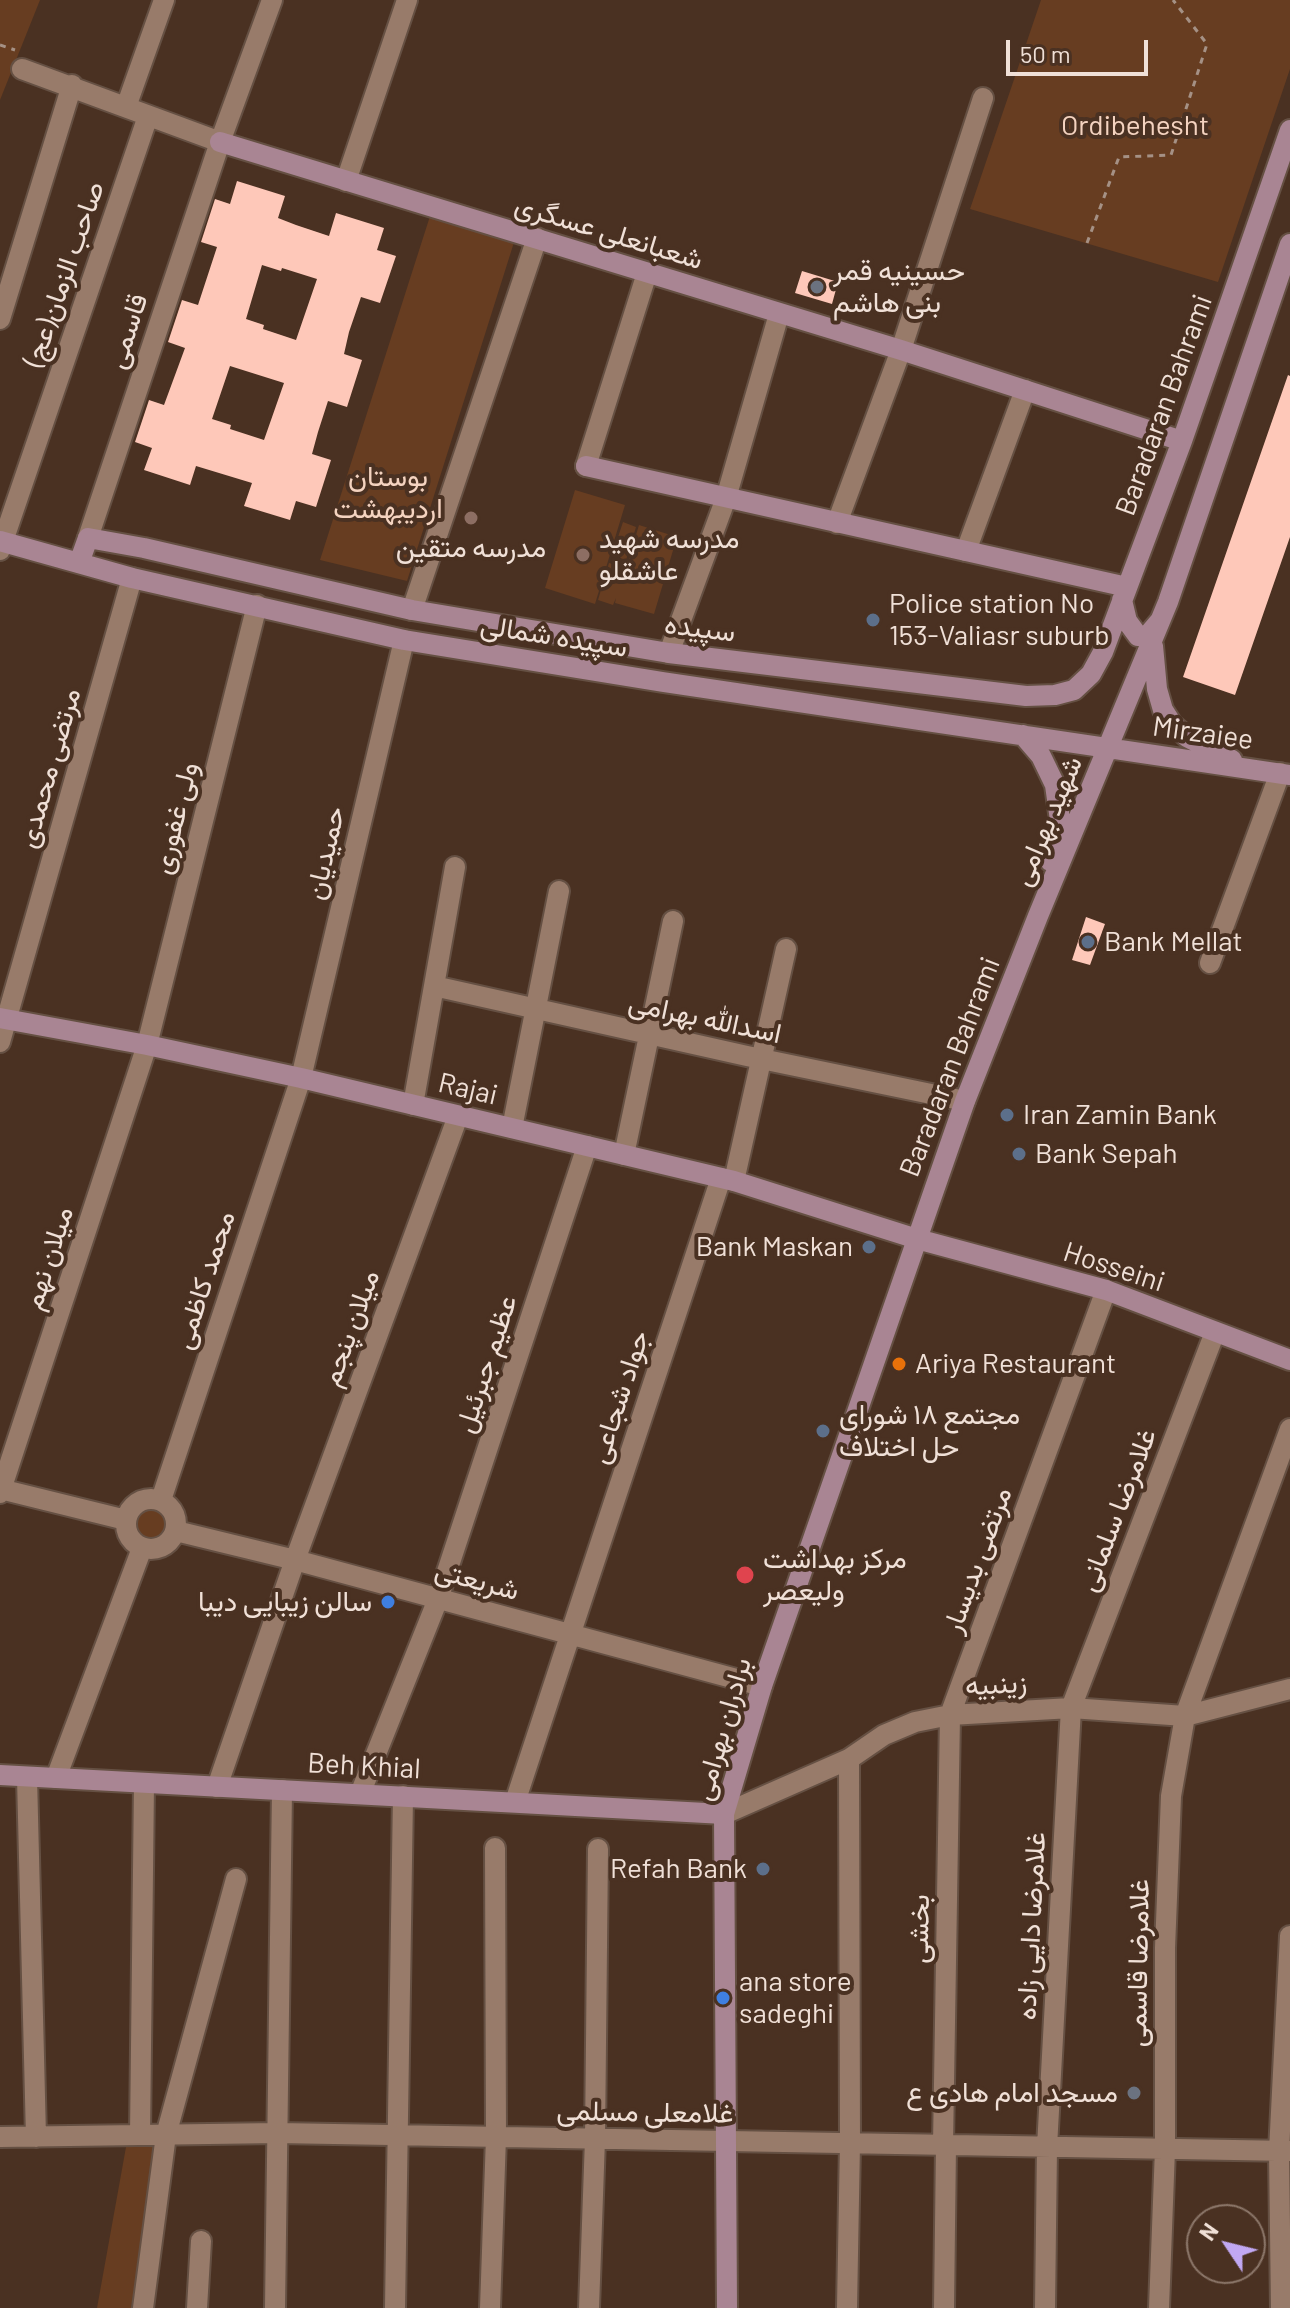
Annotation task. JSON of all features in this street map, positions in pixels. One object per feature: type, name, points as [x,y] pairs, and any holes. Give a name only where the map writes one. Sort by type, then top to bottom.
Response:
[{"type":"main road","points":[[1280,152],[1290,115]]},
{"type":"main road","name":"Baradaran Bahrami","points":[[1074,690],[1091,674],[1103,652],[1182,441],[1290,130]]},
{"type":"main road","name":"شعبانعلی عسگری","points":[[220,142],[901,350],[1182,441]]},
{"type":"main road","points":[[1108,748],[1195,526],[1259,328],[1290,244]]},
{"type":"main road","points":[[586,466],[966,551],[1124,594],[1127,621],[1138,636],[1156,630]]},
{"type":"main road","points":[[79,563],[88,538]]},
{"type":"main road","name":"سپیده","points":[[88,538],[412,610],[669,653],[1026,696],[1055,695],[1074,690]]},
{"type":"main road","name":"سپیده شمالی","points":[[1,544],[132,578],[404,640],[1108,748]]},
{"type":"main road","points":[[527,659],[533,630]]},
{"type":"main road","points":[[1156,630],[1157,689],[1163,710],[1172,724],[1187,737],[1246,767]]},
{"type":"main road","points":[[737,693],[742,662]]},
{"type":"main road","points":[[1023,735],[1041,756],[1055,785],[1060,820],[1038,916]]},
{"type":"main road","name":"Mirzaiee","points":[[1108,748],[1285,774]]},
{"type":"main road","name":"شهید بهرامی","points":[[1038,916],[1108,748]]},
{"type":"main road","name":"Baradaran Bahrami","points":[[917,1239],[965,1101],[1038,916]]},
{"type":"main road","name":"Rajai","points":[[4,1019],[301,1078],[728,1179],[917,1239]]},
{"type":"main road","name":"Hosseini","points":[[917,1239],[1106,1290],[1290,1360]]},
{"type":"main road","name":"برادران بهرامی","points":[[727,2308],[724,1814],[762,1686],[917,1239]]},
{"type":"main road","name":"Beh Khial","points":[[0,1775],[724,1814]]},
{"type":"street","points":[[126,107],[164,0]]},
{"type":"street","points":[[220,142],[272,0]]},
{"type":"street","points":[[346,181],[407,0]]},
{"type":"street","name":"شعبانعلی عسگری","points":[[22,69],[220,142]]},
{"type":"street","points":[[0,319],[72,85]]},
{"type":"street","points":[[837,523],[901,350],[983,98]]},
{"type":"street","name":"صاحب الزمان(عج)","points":[[1,544],[148,116]]},
{"type":"street","name":"قاسمی","points":[[88,538],[220,142]]},
{"type":"street","points":[[412,610],[537,238]]},
{"type":"street","points":[[586,466],[647,273]]},
{"type":"street","points":[[669,653],[726,498],[779,314]]},
{"type":"street","points":[[966,551],[1025,390]]},
{"type":"street","name":"مرتضی محمدی","points":[[0,1042],[4,1019],[132,578]]},
{"type":"street","name":"ولی غفوری","points":[[147,1045],[257,605]]},
{"type":"street","name":"حمیدیان","points":[[301,1078],[404,640]]},
{"type":"street","points":[[1210,963],[1285,774]]},
{"type":"street","points":[[413,1105],[455,867]]},
{"type":"street","points":[[512,1128],[559,891]]},
{"type":"street","points":[[624,1155],[673,921]]},
{"type":"street","name":"جواد شجاعی","points":[[515,1802],[569,1634],[728,1179],[761,1059],[786,949]]},
{"type":"street","name":"اسدالله بهرامی","points":[[434,986],[965,1101]]},
{"type":"street","name":"میلان نهم","points":[[0,1491],[147,1045]]},
{"type":"street","name":"محمد کاظمی","points":[[161,1500],[301,1078]]},
{"type":"street","name":"میلان پنجم","points":[[217,1787],[295,1560],[458,1116]]},
{"type":"street","name":"عظیم جبرئیل","points":[[360,1794],[438,1599],[587,1146]]},
{"type":"street","name":"مرتضی بدیسار","points":[[950,1715],[1106,1290]]},
{"type":"street","name":"غلامرضا سلمانی","points":[[1071,1708],[1215,1332]]},
{"type":"street","name":"غلامرضا قاسمی","points":[[1159,2308],[1165,2149],[1165,1948],[1171,1796],[1185,1716],[1290,1429]]},
{"type":"street","points":[[0,1491],[126,1520]]},
{"type":"street","points":[[143,1500],[161,1500],[176,1516],[176,1531],[166,1545],[150,1550],[142,1548],[129,1536],[126,1520],[129,1511],[143,1500]]},
{"type":"street","name":"شریعتی","points":[[176,1531],[762,1686]]},
{"type":"street","points":[[56,1778],[142,1548]]},
{"type":"street","name":"زینبیه","points":[[724,1814],[849,1759],[884,1735],[915,1722],[950,1715],[1071,1708],[1185,1716],[1290,1689]]},
{"type":"street","name":"غلامرضا دایی زاده","points":[[1045,2308],[1047,2147],[1071,1708]]},
{"type":"street","name":"بخشی","points":[[944,2308],[950,1715]]},
{"type":"street","points":[[847,2308],[849,1759]]},
{"type":"street","points":[[27,1777],[36,2137]]},
{"type":"street","points":[[140,2135],[144,1783]]},
{"type":"street","points":[[275,2308],[282,1790]]},
{"type":"street","points":[[395,2308],[403,1796]]},
{"type":"street","points":[[490,2308],[496,2137],[495,1848]]},
{"type":"street","points":[[589,2308],[595,2139],[598,1849]]},
{"type":"street","points":[[143,2308],[166,2135],[236,1879]]},
{"type":"street","points":[[1281,2308],[1290,1936]]},
{"type":"street","name":"غلامعلی مسلمی","points":[[0,2137],[278,2133],[1285,2151]]},
{"type":"street","points":[[197,2308],[201,2241]]},
{"type":"path","points":[[1087,243],[1119,157],[1171,155],[1207,44],[1173,0]]},
{"type":"green space","points":[[0,0],[40,0],[0,100]]},
{"type":"green space","name":"Ordibehesht","points":[[1041,0],[1290,0],[1290,69],[1218,282],[970,209]]},
{"type":"green space","name":"بوستان اردیبهشت","points":[[431,213],[516,236],[407,581],[320,560]]},
{"type":"green space","points":[[575,490],[625,505],[595,604],[545,588]]},
{"type":"green space","points":[[623,522],[636,527],[626,560],[612,555]]},
{"type":"green space","points":[[639,525],[677,537],[654,614],[615,603],[616,598],[613,605],[598,600],[609,563],[626,568]]},
{"type":"green space","points":[[152,1501],[167,1508],[174,1523],[167,1538],[152,1545],[137,1538],[130,1523],[137,1508]]},
{"type":"green space","points":[[159,2134],[131,2308],[97,2308],[128,2136]]},
{"type":"building","points":[[237,181],[285,196],[278,218],[329,236],[336,213],[384,228],[377,250],[396,256],[380,303],[361,297],[349,332],[344,354],[362,360],[347,407],[328,401],[318,432],[312,454],[331,460],[316,507],[296,501],[290,520],[244,506],[252,483],[196,466],[190,485],[144,470],[152,448],[135,442],[149,400],[164,405],[185,348],[168,342],[182,300],[198,305],[217,247],[201,242],[215,199],[230,204]],"holes":[[[262,265],[317,279],[296,340],[263,329],[264,325],[246,319]],[[230,366],[284,383],[264,440],[230,429],[231,425],[212,419]]]},
{"type":"building","name":"حسینیه قمر بنی هاشم","points":[[802,271],[838,282],[832,304],[795,293]]},
{"type":"building","points":[[1288,375],[1290,537],[1235,695],[1183,677]]},
{"type":"building","name":"Bank Mellat","points":[[1086,917],[1105,924],[1090,965],[1072,960]]},
{"type":"place","name":"حسینیه قمر بنی هاشم","points":[[817,287]]},
{"type":"place","name":"مدرسه متقین","points":[[471,518]]},
{"type":"place","name":"مدرسه شهید عاشقلو","points":[[583,555]]},
{"type":"place","name":"Police station No 153-Valiasr suburb","points":[[873,620]]},
{"type":"place","name":"Bank Mellat","points":[[1088,942]]},
{"type":"place","name":"Iran Zamin Bank","points":[[1007,1115]]},
{"type":"place","name":"Bank Sepah","points":[[1019,1154]]},
{"type":"place","name":"Bank Maskan","points":[[869,1247]]},
{"type":"place","name":"Ariya Restaurant","points":[[899,1364]]},
{"type":"place","name":"مجتمع ۱۸ شورای حل اختلاف","points":[[823,1431]]},
{"type":"place","name":"مرکز بهداشت ولیعصر","points":[[745,1575]]},
{"type":"place","name":"سالن زیبایی دیبا","points":[[388,1602]]},
{"type":"place","name":"Refah Bank","points":[[763,1869]]},
{"type":"place","name":"ana store sadeghi","points":[[723,1998]]},
{"type":"place","name":"مسجد امام هادی ع","points":[[1134,2093]]}]
